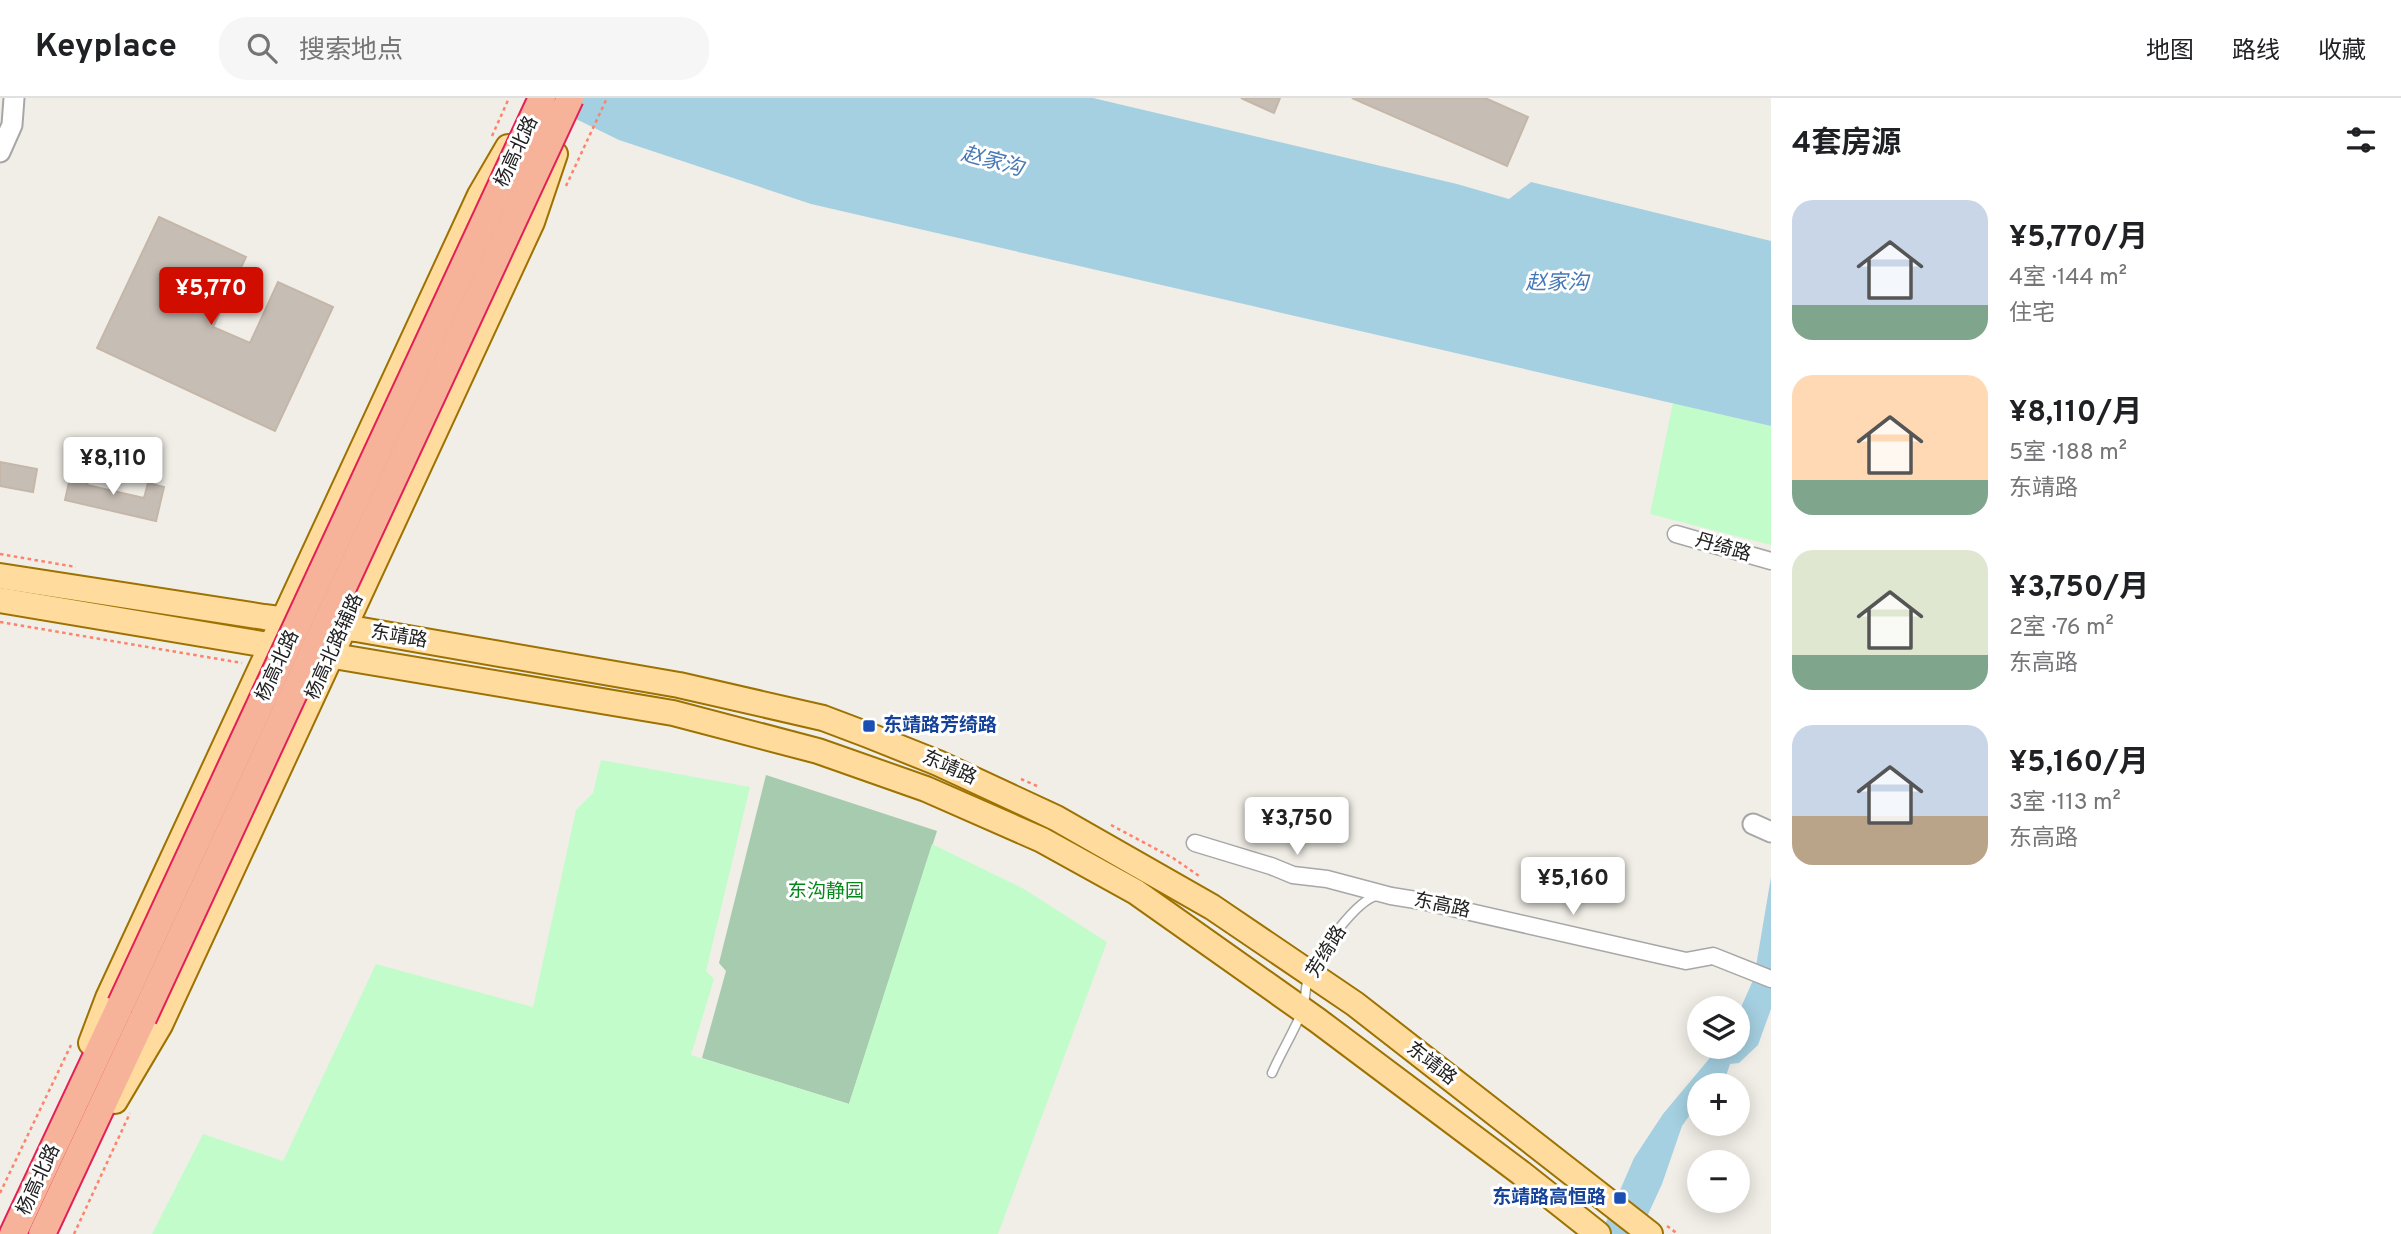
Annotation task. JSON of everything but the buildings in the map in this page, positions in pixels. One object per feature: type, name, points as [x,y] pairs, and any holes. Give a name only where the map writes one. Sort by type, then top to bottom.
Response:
[{"type":"highway","name":"杨高北路","points":[[13,1234],[55,1177],[132,1011],[540,98]]},
{"type":"highway","name":"杨高北路","points":[[132,1011],[572,98]]},
{"type":"highway","name":"杨高北路","points":[[42,1234],[55,1177]]},
{"type":"main road","points":[[55,1177],[108,998],[267,655],[274,618],[387,397],[480,195],[540,98]]},
{"type":"main road","name":"杨高北路辅路","points":[[55,1177],[160,1026],[337,658],[344,627],[532,222],[572,98]]},
{"type":"main road","name":"东靖路","points":[[0,576],[344,627],[679,685],[834,722],[938,763],[1056,818],[1212,907],[1355,1004],[1602,1197],[1657,1229]]},
{"type":"main road","name":"东靖路","points":[[0,600],[267,655],[337,658],[673,713],[818,751],[926,789],[1042,840],[1136,892],[1302,1009],[1521,1173],[1593,1231]]},
{"type":"street","points":[[0,152],[12,125],[14,98]]},
{"type":"street","name":"丹绮路","points":[[1676,534],[1771,561]]},
{"type":"street","name":"东高路","points":[[1195,842],[1293,875],[1327,879],[1391,896],[1686,961],[1713,956],[1771,979]]},
{"type":"lane","name":"芳绮路","points":[[1272,1073],[1302,1009],[1310,973],[1327,945],[1361,904],[1374,896],[1391,896]]},
{"type":"path","points":[[564,191],[607,98]]},
{"type":"path","points":[[0,622],[267,655]]},
{"type":"path","points":[[1657,1229],[1678,1234]]},
{"type":"green space","points":[[1673,403],[1771,426],[1771,545],[1650,514]]},
{"type":"green space","points":[[601,760],[750,787],[706,971],[714,979],[691,1055],[849,1104],[932,844],[1024,889],[1107,942],[998,1234],[152,1234],[203,1134],[283,1161],[376,964],[533,1007],[576,810],[593,793]]},
{"type":"green space","name":"东沟静园","points":[[766,775],[937,831],[849,1104],[702,1058],[726,971],[719,963]]},
{"type":"water","name":"赵家沟","points":[[533,98],[1093,98],[1457,184],[1509,199],[1531,182],[1771,241],[1771,426],[811,204],[619,140]]},
{"type":"water","points":[[1771,877],[1771,1009],[1758,1045],[1750,1053],[1750,996],[1746,996],[1754,978]]},
{"type":"water","points":[[1709,1059],[1743,1059],[1739,1063],[1730,1064],[1727,1073],[1697,1073]]},
{"type":"water","points":[[1687,1085],[1687,1119],[1639,1234],[1601,1234],[1634,1158],[1663,1114]]},
{"type":"place","name":"东靖路芳绮路","points":[[869,726]]},
{"type":"place","name":"东靖路高恒路","points":[[1620,1198]]}]
